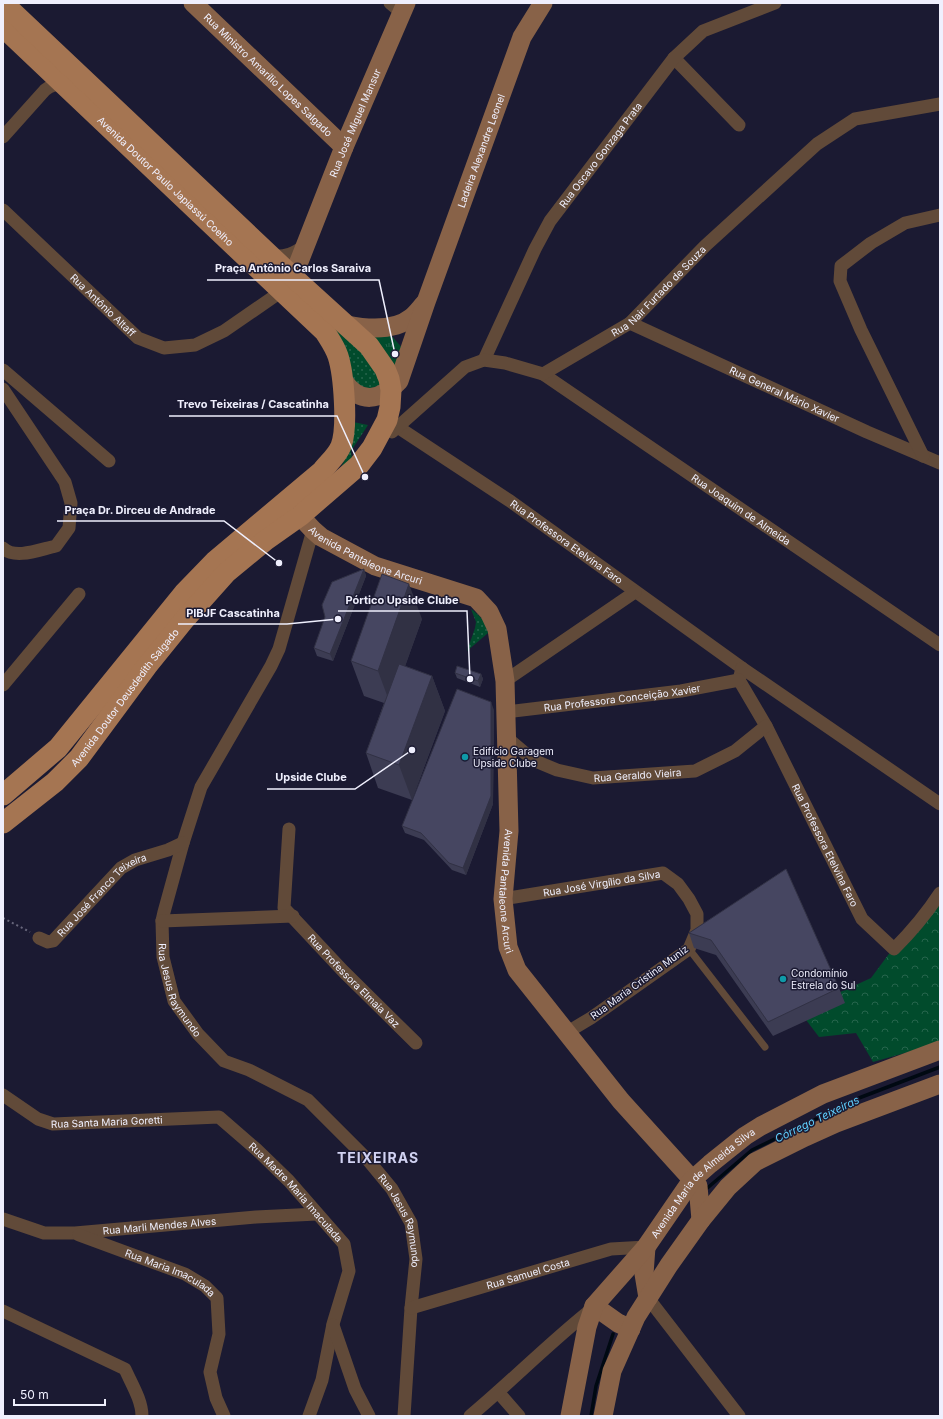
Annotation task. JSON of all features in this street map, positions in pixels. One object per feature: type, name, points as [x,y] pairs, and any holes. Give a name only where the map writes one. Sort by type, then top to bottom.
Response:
[{"type":"main road","name":"Avenida Doutor Paulo Japiassú Coelho","points":[[3,3],[272,256],[288,284],[325,332],[334,346],[339,358],[343,387],[344,429]]},
{"type":"main road","name":"Avenida Doutor Paulo Japiassú Coelho","points":[[3,27],[52,82],[288,284],[347,325],[369,346],[385,368],[391,390]]},
{"type":"main road","points":[[307,523],[298,508],[301,501],[336,467],[347,447],[350,433],[349,401],[343,387]]},
{"type":"main road","name":"Avenida Doutor Deusdedith Salgado","points":[[3,823],[55,782],[79,758],[147,666],[185,619],[226,574],[266,540],[307,523],[328,493],[359,465],[393,424],[390,406],[391,390]]},
{"type":"main road","name":"Avenida Doutor Deusdedith Salgado","points":[[3,795],[58,748],[184,593],[215,561],[322,471],[340,447],[344,429]]},
{"type":"street","name":"Rua Ministro Amarílio Lopes Salgado","points":[[193,3],[344,147]]},
{"type":"street","name":"Ladeira Alexandre Leonel","points":[[391,390],[399,381],[522,37],[543,3]]},
{"type":"street","name":"Rua Oscavo Gonzaga Prata","points":[[484,360],[535,249],[550,222],[674,58],[703,31],[775,3]]},
{"type":"street","name":"Rua José Miguel Mansur","points":[[288,284],[306,244],[399,6]]},
{"type":"street","points":[[674,58],[739,125]]},
{"type":"street","points":[[3,137],[52,82]]},
{"type":"street","name":"Rua Nair Furtado de Souza","points":[[543,374],[630,323],[705,246],[817,144],[855,119],[940,104]]},
{"type":"street","name":"Rua Antônio Altaff","points":[[3,210],[138,338],[164,348],[195,345],[224,331],[288,284]]},
{"type":"street","points":[[923,456],[861,330],[840,281],[841,266],[871,243],[905,224],[940,214]]},
{"type":"street","points":[[272,256],[289,256],[306,244]]},
{"type":"street","name":"Ladeira Alexandre Leonel","points":[[347,325],[374,328],[402,322],[411,317],[426,302]]},
{"type":"street","name":"Rua General Mário Xavier","points":[[630,323],[867,432],[940,463]]},
{"type":"street","points":[[393,424],[465,367],[484,360],[505,363],[543,374]]},
{"type":"street","points":[[3,370],[109,461]]},
{"type":"street","name":"Rua Joaquim de Almeida","points":[[543,374],[940,645]]},
{"type":"street","points":[[343,387],[348,387],[356,393],[365,396],[374,397],[383,395],[391,390]]},
{"type":"street","points":[[3,389],[66,482],[71,503],[69,528],[56,546],[18,554],[3,548]]},
{"type":"street","name":"Rua Professora Etelvina Faro","points":[[393,424],[510,501],[635,592],[740,674],[940,804]]},
{"type":"street","name":"Avenida Pantaleone Arcuri","points":[[307,523],[321,536],[376,566],[476,598],[489,612],[497,629],[505,681],[509,831],[503,899],[508,947],[517,970],[566,1033],[620,1101],[692,1180]]},
{"type":"street","name":"Rua Jesus Raymundo","points":[[307,523],[279,649],[271,666],[201,787],[183,843],[162,921],[163,957],[174,1001],[198,1034],[224,1061],[249,1070],[308,1100],[368,1160],[392,1189],[411,1223],[416,1259],[411,1308],[404,1416]]},
{"type":"street","points":[[505,681],[635,592]]},
{"type":"street","points":[[3,685],[79,594]]},
{"type":"street","name":"Rua Professora Etelvina Faro","points":[[740,674],[862,919],[894,949],[940,893]]},
{"type":"street","name":"Rua Professora Conceição Xavier","points":[[506,712],[681,691],[740,674]]},
{"type":"street","name":"Rua Geraldo Vieira","points":[[506,737],[533,760],[558,770],[593,778],[695,771],[735,751],[766,726]]},
{"type":"street","name":"Rua Professora Elmaia Vaz","points":[[289,829],[284,908],[343,971],[416,1043]]},
{"type":"street","name":"Rua José Franco Teixeira","points":[[39,938],[48,942],[52,941],[121,868],[135,860],[168,850],[183,843]]},
{"type":"street","name":"Rua José Virgílio da Silva","points":[[503,899],[663,873],[678,884],[689,899]]},
{"type":"street","name":"Rua Maria Cristina Muniz","points":[[566,1033],[689,949],[698,930],[697,914],[689,899]]},
{"type":"street","points":[[162,921],[293,916]]},
{"type":"street","name":"Avenida Maria de Almeida Silva","points":[[570,1416],[587,1327],[594,1306],[646,1247],[692,1180],[745,1136],[775,1119],[823,1094],[940,1050]]},
{"type":"street","name":"Avenida Maria de Almeida Silva","points":[[603,1416],[612,1371],[636,1317],[669,1265],[701,1220],[728,1187],[755,1162],[836,1123],[940,1084]]},
{"type":"street","name":"Rua Santa Maria Goretti","points":[[3,1095],[38,1119],[54,1124],[219,1117]]},
{"type":"street","name":"Rua Madre Maria Imaculada","points":[[219,1117],[262,1154],[289,1181],[344,1244],[349,1271],[333,1324],[322,1380],[309,1416]]},
{"type":"street","points":[[692,1180],[698,1186],[701,1220]]},
{"type":"street","name":"Rua Marli Mendes Alves","points":[[3,1219],[44,1233],[75,1234],[256,1217],[317,1214]]},
{"type":"street","name":"Rua Maria Imaculada","points":[[75,1234],[185,1274],[204,1286],[217,1298],[219,1334],[210,1372],[216,1398],[224,1416]]},
{"type":"street","points":[[646,1247],[644,1274],[648,1298],[739,1416]]},
{"type":"street","name":"Rua Samuel Costa","points":[[411,1308],[611,1249],[646,1247]]},
{"type":"street","points":[[470,1416],[594,1306],[618,1323],[631,1329]]},
{"type":"street","points":[[3,1311],[125,1370],[136,1394],[142,1411],[142,1416]]},
{"type":"street","points":[[333,1324],[355,1389],[368,1416]]},
{"type":"street","points":[[498,1392],[519,1416]]},
{"type":"lane","points":[[689,949],[765,1047]]},
{"type":"path","points":[[3,918],[39,938]]},
{"type":"green space","points":[[311,301],[372,361],[384,384],[369,389],[354,383]]},
{"type":"green space","points":[[389,333],[405,351],[397,369],[384,352],[367,337]]},
{"type":"green space","points":[[353,422],[368,425],[351,451],[352,459],[341,467],[346,457]]},
{"type":"green space","points":[[471,609],[485,623],[488,633],[467,651],[476,622]]},
{"type":"green space","points":[[940,885],[940,1043],[873,1062],[856,1033],[819,1037],[797,1008],[825,999],[871,978]]},
{"type":"building","points":[[364,569],[330,654],[314,648],[325,617],[322,605],[332,582]]},
{"type":"building","points":[[382,574],[409,584],[378,671],[351,661]]},
{"type":"building","points":[[399,664],[432,676],[399,765],[366,753]]},
{"type":"building","points":[[457,666],[481,674],[478,681],[455,673]]},
{"type":"building","name":"Edifício Garagem Upside Clube","points":[[457,689],[491,702],[491,796],[463,868],[449,863],[421,833],[402,826]]},
{"type":"building","name":"Condomínio Estrela do Sul","points":[[786,869],[839,988],[768,1022],[711,940],[689,933]]},
{"type":"waterway","name":"Córrego Teixeiras","points":[[705,1190],[752,1150],[859,1098],[940,1067]]},
{"type":"waterway","name":"Córrego Teixeiras","points":[[591,1416],[596,1386],[613,1334]]},
{"type":"place","name":"Praça Antônio Carlos Saraiva","points":[[395,354]]},
{"type":"place","name":"Trevo Teixeiras / Cascatinha","points":[[365,477]]},
{"type":"place","name":"Praça Dr. Dirceu de Andrade","points":[[279,563]]},
{"type":"place","name":"PIBJF Cascatinha","points":[[338,619]]},
{"type":"place","name":"Pórtico Upside Clube","points":[[470,679]]},
{"type":"place","name":"Upside Clube","points":[[412,750]]},
{"type":"place","name":"Edifício Garagem Upside Clube","points":[[465,757]]},
{"type":"place","name":"Condomínio Estrela do Sul","points":[[783,979]]},
{"type":"district","name":"TEIXEIRAS","points":[[378,1158]]}]
